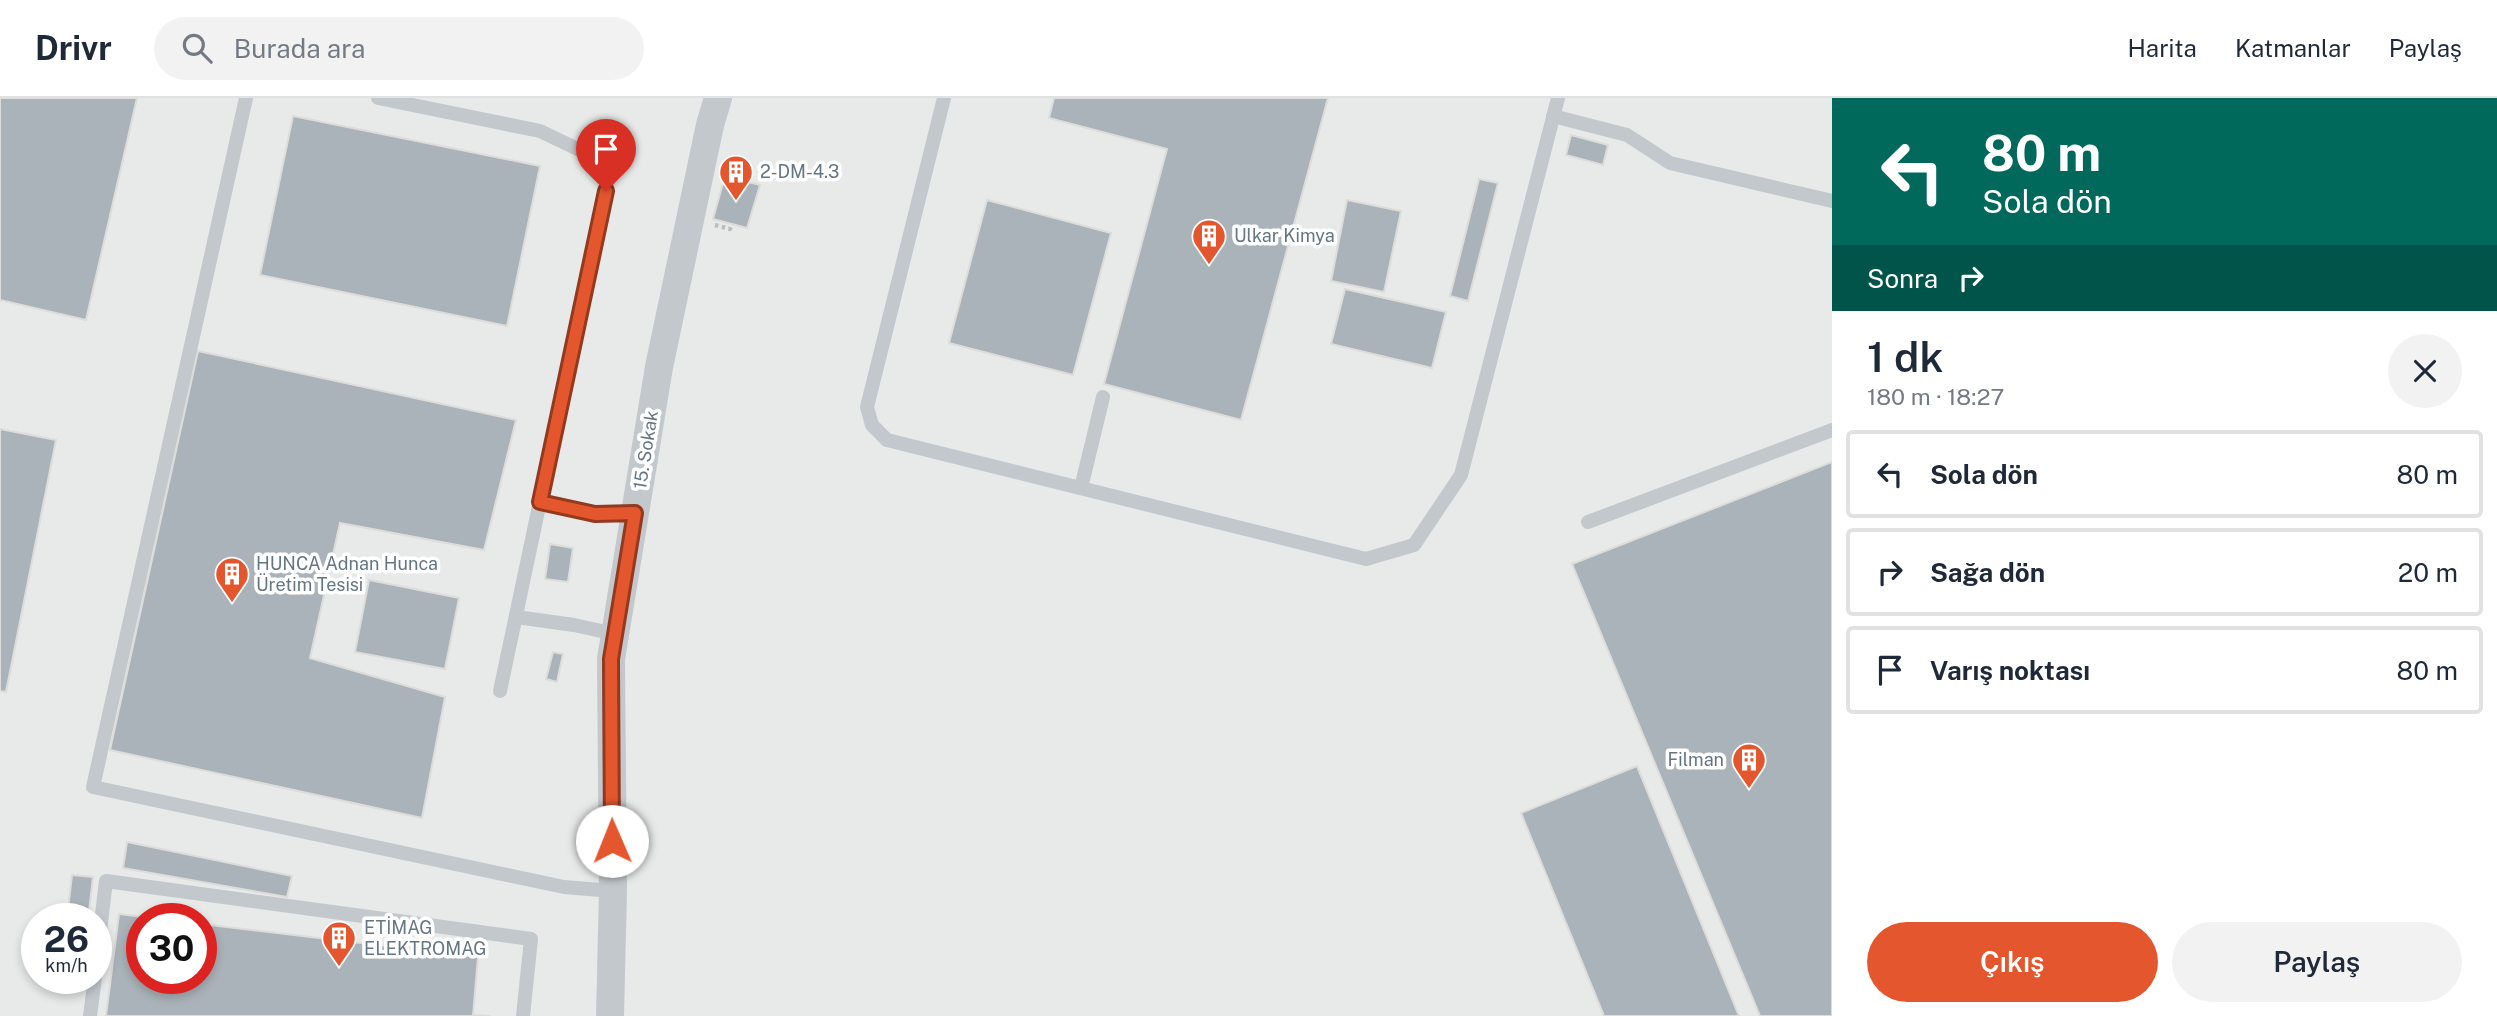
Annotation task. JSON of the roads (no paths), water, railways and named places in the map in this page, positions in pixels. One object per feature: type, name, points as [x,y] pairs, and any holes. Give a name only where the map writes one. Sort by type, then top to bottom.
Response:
[{"type":"street","name":"15. Sokak","points":[[610,1016],[611,659],[659,367],[718,98]]},
{"type":"lane","points":[[246,98],[93,787],[564,887],[612,891]]},
{"type":"lane","points":[[378,98],[540,131],[611,165],[500,691]]},
{"type":"lane","points":[[944,98],[867,407],[872,425],[887,440],[1366,559],[1414,545],[1461,475],[1558,98]]},
{"type":"lane","points":[[1553,116],[1627,135],[1670,163],[1832,201]]},
{"type":"lane","points":[[1081,488],[1103,397]]},
{"type":"lane","points":[[1588,522],[1832,430]]},
{"type":"lane","points":[[540,502],[595,514],[635,513]]},
{"type":"lane","points":[[516,617],[615,634]]},
{"type":"lane","points":[[103,903],[106,881],[531,939],[523,1016]]},
{"type":"lane","points":[[90,1016],[93,994]]},
{"type":"place","name":"2-DM-4.3","points":[[736,202]]},
{"type":"place","name":"Ulkar Kimya","points":[[1209,266]]},
{"type":"place","name":"HUNCA Adnan Hunca Üretim Tesisi","points":[[232,604]]},
{"type":"place","name":"Filman","points":[[1749,790]]},
{"type":"place","name":"ETİMAG ELEKTROMAG","points":[[339,968]]}]
